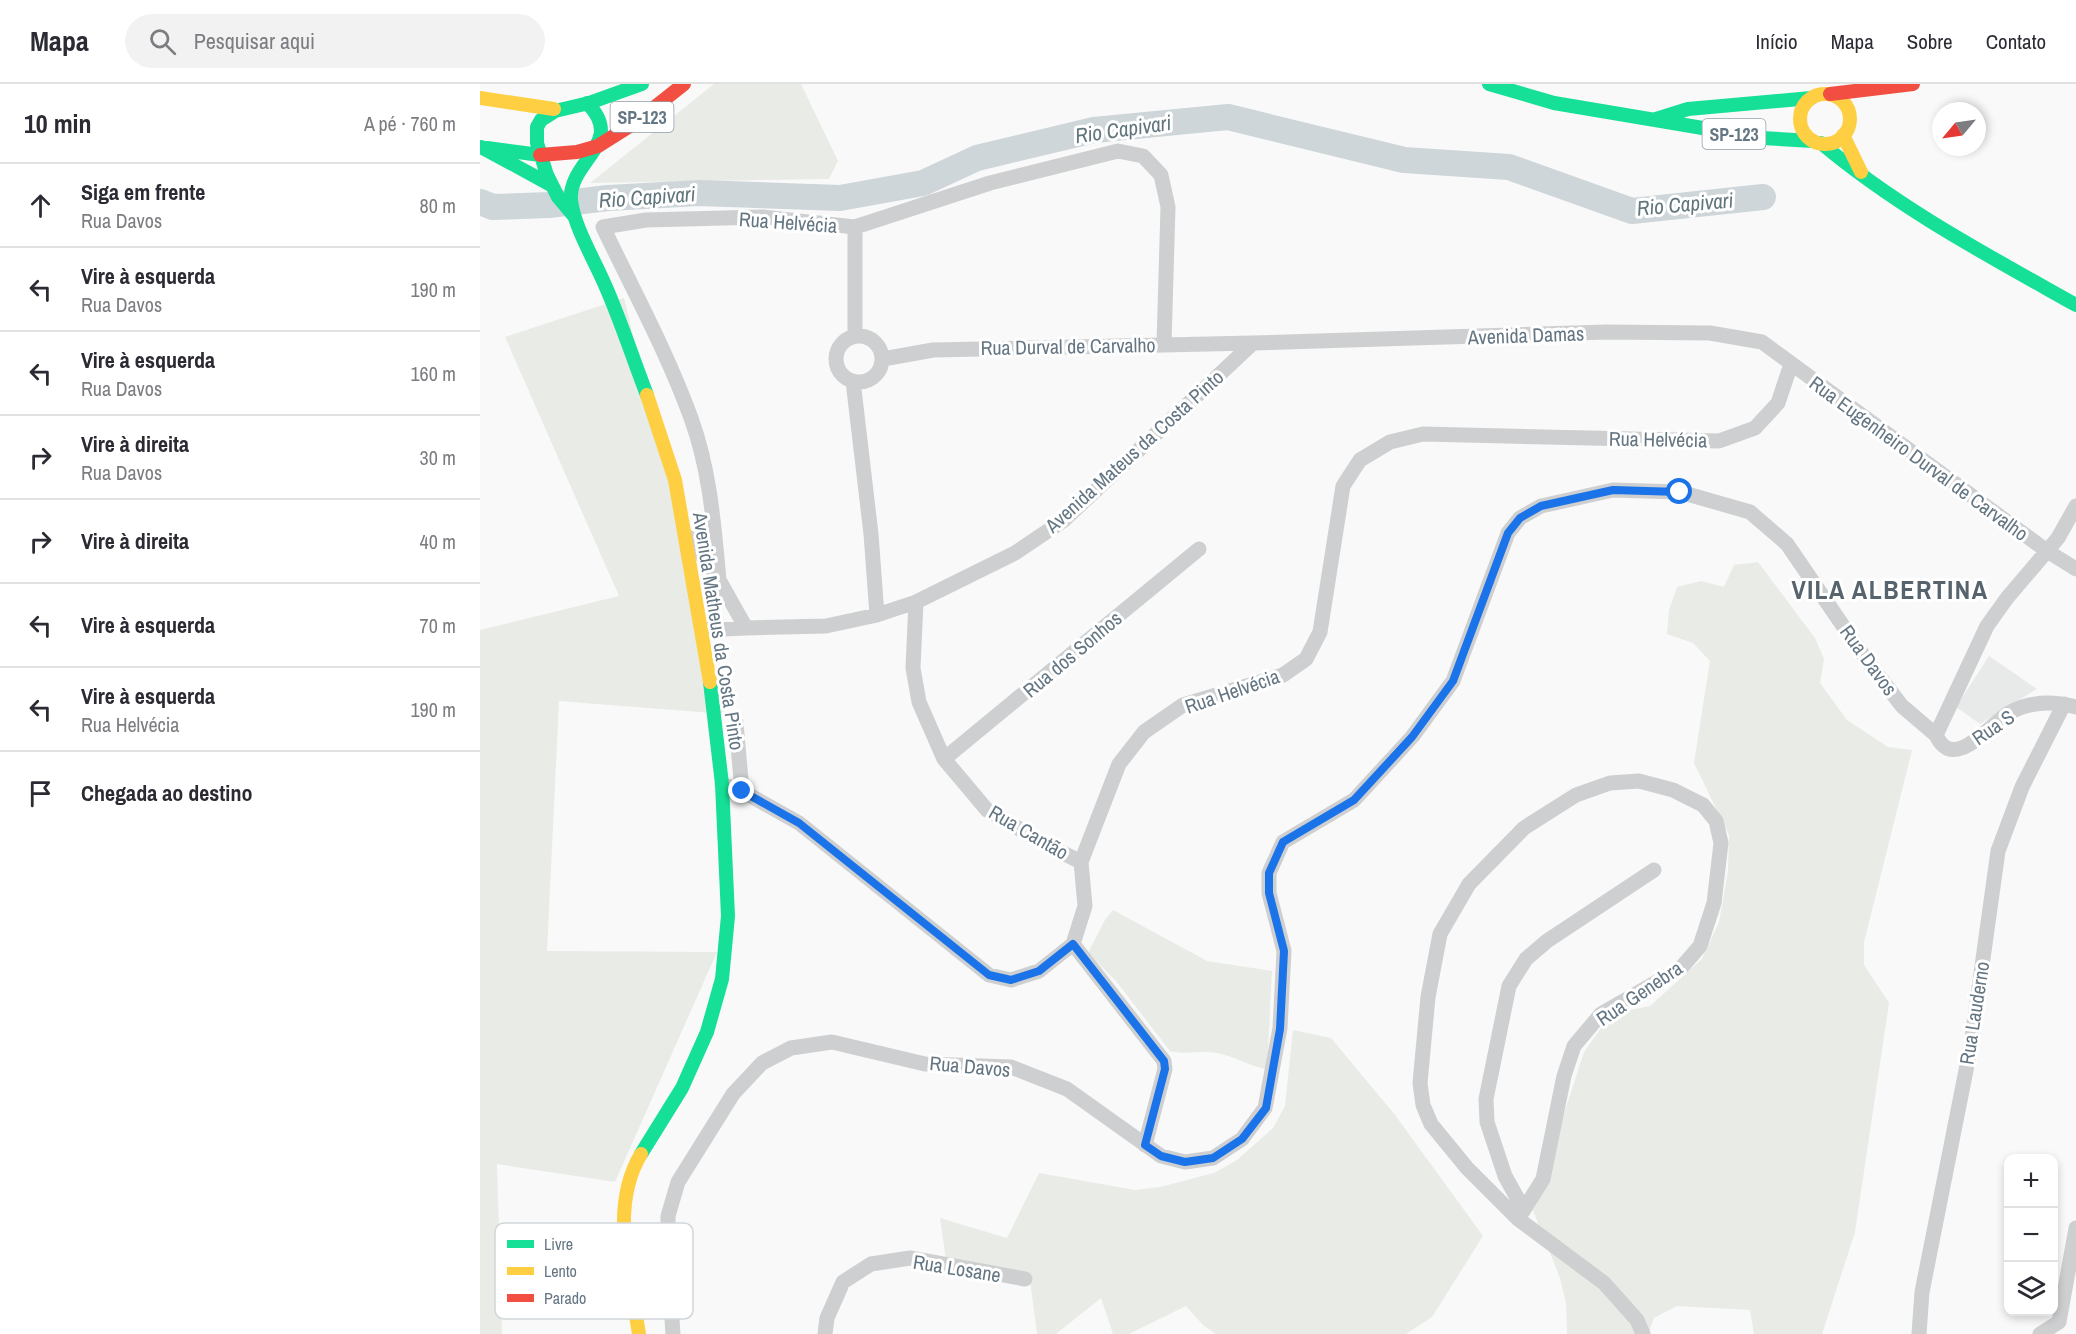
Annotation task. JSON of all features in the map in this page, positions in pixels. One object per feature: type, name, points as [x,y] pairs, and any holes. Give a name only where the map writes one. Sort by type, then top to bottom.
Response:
[{"type":"main road","name":"SP-123","points":[[587,103],[642,84]]},
{"type":"main road","name":"SP-123","points":[[540,155],[577,152],[598,146],[636,122],[684,84]]},
{"type":"main road","name":"SP-123","points":[[1489,84],[1554,103],[1656,118],[1674,124],[1725,133],[1817,142],[1833,142],[1893,88]]},
{"type":"main road","name":"SP-123","points":[[1656,118],[1688,108],[1811,98],[1820,94],[1893,88],[1913,84]]},
{"type":"main road","points":[[1830,94],[1840,99],[1846,106],[1849,117],[1846,131],[1861,173]]},
{"type":"main road","points":[[480,98],[554,109],[587,103],[600,120],[601,133],[598,146],[574,179],[568,207],[481,147]]},
{"type":"main road","points":[[1811,98],[1801,111],[1800,120],[1802,128],[1817,142],[1940,228],[2076,305]]},
{"type":"main road","points":[[481,147],[540,155],[537,129],[544,117],[554,109]]},
{"type":"main road","name":"Avenida Matheus da Costa Pinto","points":[[540,155],[606,287],[657,421],[675,480],[702,630],[722,784],[728,916],[722,979],[703,1042],[682,1088],[634,1166],[625,1199],[624,1223]]},
{"type":"main road","points":[[2025,275],[2076,292]]},
{"type":"main road","name":"Avenida Matheus da Costa Pinto","points":[[637,1319],[639,1334]]},
{"type":"street","name":"Rua Helvécia","points":[[568,207],[603,227],[646,220],[762,217],[855,227],[990,183],[1118,151],[1143,156],[1161,175],[1168,207],[1164,344]]},
{"type":"street","points":[[603,227],[651,326],[691,419],[712,501],[719,580]]},
{"type":"street","points":[[855,227],[855,335]]},
{"type":"street","name":"Avenida Damas","points":[[1253,343],[1607,332],[1710,333],[1762,342],[1791,364]]},
{"type":"street","points":[[855,335],[865,336],[874,340],[881,349],[883,358],[877,375],[862,382],[845,377],[836,362],[836,353],[847,339],[855,335]]},
{"type":"street","name":"Rua Durval de Carvalho","points":[[883,358],[933,350],[1253,343]]},
{"type":"street","name":"Avenida Mateus da Costa Pinto","points":[[702,630],[826,626],[877,615],[916,602],[1015,553],[1064,520],[1253,343]]},
{"type":"street","name":"Rua Helvécia","points":[[1073,944],[1085,906],[1081,862],[1119,764],[1144,732],[1183,705],[1283,675],[1306,659],[1320,632],[1343,486],[1360,460],[1390,442],[1423,434],[1719,441],[1755,428],[1778,403],[1791,364]]},
{"type":"street","name":"Rua Eugenheiro Durval de Carvalho","points":[[1791,364],[2047,551],[2076,569]]},
{"type":"street","points":[[853,381],[871,534],[877,615]]},
{"type":"street","name":"Rua Davos","points":[[668,1223],[678,1182],[733,1094],[762,1063],[791,1047],[832,1042],[925,1064],[1011,1067],[1067,1089],[1161,1156],[1185,1162],[1213,1158],[1242,1139],[1266,1108],[1280,1029],[1284,951],[1269,893],[1269,873],[1283,842],[1354,800],[1412,737],[1453,681],[1508,533],[1520,518],[1541,506],[1613,490],[1680,492],[1750,512],[1787,544],[1865,658],[1902,706],[1936,735],[1946,749]]},
{"type":"street","points":[[1936,735],[1987,626],[2007,598],[2058,538],[2076,506]]},
{"type":"street","points":[[684,530],[719,580],[746,628]]},
{"type":"street","name":"Rua dos Sonhos","points":[[945,759],[1199,549]]},
{"type":"street","name":"Rua Cantão","points":[[916,602],[913,668],[919,702],[945,759],[987,810],[1081,862]]},
{"type":"street","name":"Rua S","points":[[1946,749],[1954,751],[1964,748],[2010,712],[2042,702],[2070,705]]},
{"type":"street","name":"Rua Lauderno","points":[[1919,1334],[1922,1292],[1971,1045],[1998,851],[2022,787],[2070,705]]},
{"type":"street","points":[[736,723],[742,791]]},
{"type":"street","name":"Rua Genebra","points":[[1521,1215],[1543,1179],[1564,1076],[1574,1046],[1601,1014],[1681,968],[1700,946],[1714,903],[1721,843],[1716,821],[1703,805],[1673,790],[1639,781],[1610,783],[1576,795],[1524,828],[1469,884],[1440,934],[1428,997],[1420,1083],[1423,1104],[1431,1124],[1467,1168],[1521,1215],[1604,1283],[1637,1320],[1643,1334]]},
{"type":"street","points":[[722,784],[742,791],[799,823],[989,975],[1011,980],[1039,971],[1073,944],[1164,1061],[1165,1069],[1145,1145]]},
{"type":"street","points":[[1521,1215],[1487,1122],[1486,1099],[1509,986],[1526,959],[1546,941],[1654,870]]},
{"type":"street","points":[[2059,1322],[2076,1228]]},
{"type":"street","name":"Rua Losane","points":[[825,1334],[827,1318],[843,1282],[871,1263],[910,1258],[1025,1279]]},
{"type":"street","points":[[2040,1334],[2076,1310]]},
{"type":"street","name":"Rua Davos","points":[[672,1319],[673,1334]]},
{"type":"shaded area","points":[[714,84],[801,84],[838,161],[829,179],[590,183]]},
{"type":"shaded area","points":[[624,298],[725,714],[559,701],[547,951],[717,952],[615,1182],[497,1164],[499,1223],[495,1223],[495,1319],[502,1319],[502,1334],[480,1334],[480,630],[619,596],[505,337]]},
{"type":"shaded area","points":[[1758,562],[1815,638],[1824,659],[1820,683],[1847,720],[1888,747],[1912,750],[1864,942],[1864,965],[1889,1003],[1855,1232],[1822,1334],[1754,1334],[1750,1310],[1677,1306],[1654,1318],[1648,1334],[1567,1334],[1566,1303],[1560,1278],[1532,1208],[1553,1166],[1559,1129],[1584,1052],[1611,1014],[1650,1006],[1702,959],[1719,922],[1728,871],[1729,835],[1694,763],[1710,661],[1693,643],[1667,634],[1669,610],[1677,587],[1701,581],[1724,587],[1734,565]]},
{"type":"shaded area","points":[[1989,656],[2037,689],[1980,724],[1956,707]]},
{"type":"shaded area","points":[[1113,910],[1207,961],[1272,971],[1267,1069],[1217,1053],[1170,1051],[1116,981],[1088,953],[1105,920]]},
{"type":"shaded area","points":[[1293,1030],[1331,1038],[1395,1115],[1483,1236],[1432,1317],[1406,1334],[1216,1334],[1203,1325],[1186,1306],[1129,1334],[1113,1334],[1101,1298],[1056,1334],[1037,1334],[1029,1272],[946,1260],[940,1218],[1007,1238],[1039,1173],[1135,1190],[1160,1187],[1214,1173],[1237,1160],[1273,1128],[1285,1106]]},
{"type":"waterway","name":"Rio Capivari","points":[[480,202],[493,207],[549,205],[608,198],[699,193],[840,198],[923,183],[977,158],[1094,130],[1228,117],[1404,160],[1509,167],[1632,211],[1763,197]]},
{"type":"traffic: fast","points":[[574,216],[558,197],[547,175],[537,143],[537,127],[541,120],[555,111],[589,103],[642,84]]},
{"type":"traffic: fast","points":[[1489,84],[1554,103],[1762,138],[1813,141]]},
{"type":"traffic: fast","points":[[1656,119],[1688,109],[1811,98]]},
{"type":"traffic: fast","points":[[587,103],[598,117],[601,130],[599,141],[572,186],[573,210],[580,232],[616,312],[647,395]]},
{"type":"traffic: fast","points":[[1821,143],[1850,167],[1913,210],[2076,305]]},
{"type":"traffic: fast","points":[[481,147],[551,185]]},
{"type":"traffic: fast","points":[[487,148],[540,155]]},
{"type":"traffic: fast","points":[[641,1154],[682,1088],[707,1032],[722,979],[728,916],[722,784],[710,682]]},
{"type":"traffic: slow","points":[[1825,94],[1834,96],[1845,105],[1850,119],[1848,128],[1839,139],[1825,144],[1816,142],[1805,133],[1800,119],[1802,110],[1811,99],[1825,94]]},
{"type":"traffic: slow","points":[[480,98],[554,109]]},
{"type":"traffic: slow","points":[[1843,135],[1861,172]]},
{"type":"traffic: slow","points":[[647,395],[675,480],[710,682]]},
{"type":"traffic: slow","points":[[624,1223],[626,1196],[631,1175],[641,1154]]},
{"type":"traffic: slow","points":[[636,1319],[639,1334]]},
{"type":"traffic: jam","points":[[540,155],[577,152],[598,146],[636,122],[684,84]]},
{"type":"traffic: jam","points":[[1830,94],[1913,84]]},
{"type":"district","name":"VILA ALBERTINA","points":[[1890,589]]},
{"type":"route","points":[[742,791],[799,823],[989,975],[1011,980],[1039,971],[1073,944],[1164,1061],[1165,1069],[1145,1145],[1161,1156],[1185,1162],[1213,1158],[1242,1139],[1266,1108],[1280,1029],[1284,951],[1269,893],[1269,873],[1283,842],[1354,800],[1412,737],[1453,681],[1481,611],[1508,533],[1520,518],[1541,506],[1613,490],[1680,492]]}]
